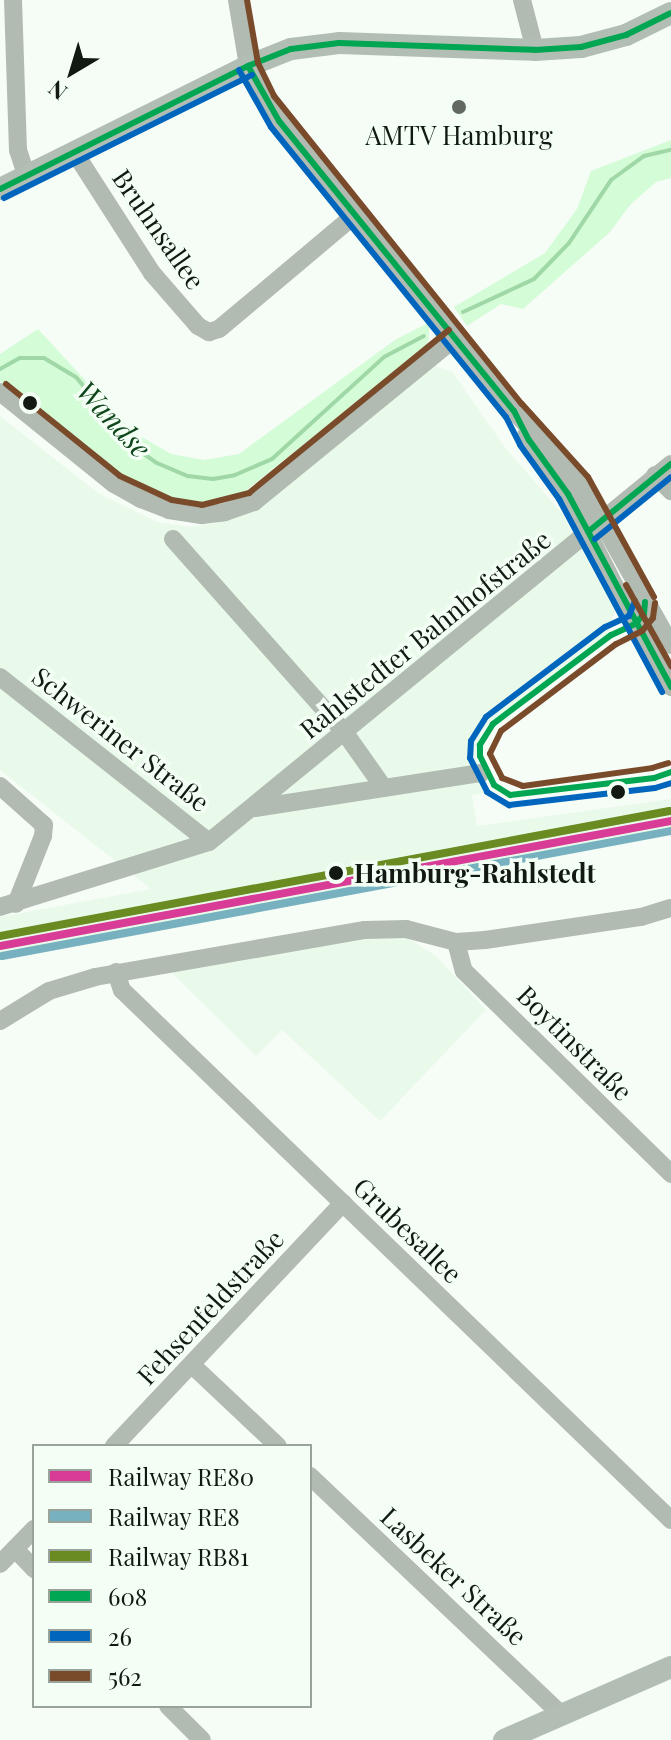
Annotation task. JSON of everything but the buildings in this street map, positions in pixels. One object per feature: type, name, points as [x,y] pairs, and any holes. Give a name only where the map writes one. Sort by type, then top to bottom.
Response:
[{"type":"main road","points":[[0,189],[248,66],[291,49],[325,43],[535,50],[601,43],[671,13]]},
{"type":"main road","points":[[504,1740],[671,1667]]},
{"type":"street","points":[[13,0],[18,150],[27,177]]},
{"type":"street","points":[[237,0],[248,66],[265,101],[514,411],[529,440],[568,494],[637,612],[671,687]]},
{"type":"street","points":[[522,0],[535,50]]},
{"type":"street","name":"Bruhnsallee","points":[[75,153],[152,273],[198,326],[209,332],[219,329],[355,215]]},
{"type":"street","points":[[0,392],[114,484],[169,510],[202,515],[225,512],[254,502],[455,338]]},
{"type":"street","name":"Rahlstedter Bahnhofstraße","points":[[8,906],[209,842],[671,464]]},
{"type":"street","points":[[655,475],[671,491]]},
{"type":"street","points":[[173,539],[345,733],[384,788]]},
{"type":"street","points":[[637,612],[671,645]]},
{"type":"street","name":"Schweriner Straße","points":[[0,677],[209,842]]},
{"type":"street","points":[[253,809],[481,773]]},
{"type":"street","points":[[0,786],[44,825],[8,906]]},
{"type":"street","points":[[0,1021],[49,991],[116,972],[377,928],[406,929],[456,942],[641,917],[671,908]]},
{"type":"street","name":"Boytinstraße","points":[[456,942],[464,971],[671,1174]]},
{"type":"street","name":"Grubesallee","points":[[116,972],[122,990],[671,1520]]},
{"type":"street","name":"Fehsenfeldstraße","points":[[116,1444],[343,1203]]},
{"type":"street","points":[[192,1365],[276,1444]]},
{"type":"street","name":"Lasbeker Straße","points":[[312,1478],[561,1714]]},
{"type":"street","points":[[0,1564],[32,1531]]},
{"type":"street","points":[[15,1549],[32,1567]]},
{"type":"street","points":[[170,1708],[202,1740]]},
{"type":"shaded area","points":[[427,366],[453,373],[504,446],[561,512],[615,609],[608,633],[490,722],[481,733],[476,757],[484,793],[472,795],[477,826],[671,799],[671,831],[539,852],[0,954],[0,917],[151,889],[0,770],[0,416],[98,493],[157,522],[190,527],[217,523],[246,512]]},
{"type":"shaded area","points":[[382,933],[406,937],[436,956],[486,1010],[380,1121],[282,1030],[256,1056],[170,971]]},
{"type":"green space","points":[[671,140],[671,178],[656,182],[630,205],[610,232],[523,309],[501,304],[467,326],[454,307],[545,253],[577,209],[591,171]]},
{"type":"green space","points":[[430,322],[428,345],[244,492],[206,507],[172,503],[143,493],[116,477],[0,381],[0,354],[38,329],[133,432],[171,454],[204,460],[239,454],[395,340]]},
{"type":"waterway","name":"Wandse","points":[[463,312],[534,279],[569,243],[611,180],[644,156],[671,150]]},
{"type":"waterway","name":"Wandse","points":[[0,369],[20,358],[44,358],[76,377],[134,447],[157,463],[188,476],[213,479],[235,475],[272,459],[384,357],[424,336]]},
{"type":"rail line","name":"RB81","points":[[0,936],[669,811]]},
{"type":"rail line","name":"RE80","points":[[0,946],[671,821]]},
{"type":"rail line","name":"RE8","points":[[2,956],[671,831]]},
{"type":"transit line","name":"562","points":[[247,0],[258,63],[274,96],[522,404],[588,477],[654,597]]},
{"type":"transit line","name":"608","points":[[0,189],[248,66],[291,49],[339,43],[535,50],[581,47],[626,35],[671,13]]},
{"type":"transit line","name":"608","points":[[248,66],[279,121],[514,411],[529,440],[568,494],[671,687]]},
{"type":"transit line","name":"26","points":[[239,70],[271,127],[506,417],[520,445],[559,499],[662,692]]},
{"type":"transit line","name":"26","points":[[4,198],[252,75]]},
{"type":"transit line","name":"562","points":[[6,384],[120,476],[172,500],[202,505],[249,493],[449,330]]},
{"type":"transit line","name":"608","points":[[589,531],[671,464]]},
{"type":"transit line","name":"26","points":[[595,539],[671,477]]},
{"type":"transit line","name":"562","points":[[626,585],[671,666]]},
{"type":"transit line","name":"26","points":[[635,601],[629,616],[605,627],[486,717],[471,741],[470,758],[487,792],[509,805],[655,788],[671,783]]},
{"type":"transit line","name":"608","points":[[645,602],[644,614],[635,624],[611,635],[493,724],[480,745],[480,756],[494,785],[510,795],[654,778],[671,772]]},
{"type":"transit line","name":"562","points":[[655,603],[653,618],[642,631],[616,644],[501,731],[490,754],[502,778],[523,786],[652,768],[668,763]]},
{"type":"place","name":"AMTV Hamburg","points":[[459,107]]},
{"type":"place","name":"Hamburg-Rahlstedt","points":[[336,873]]}]
